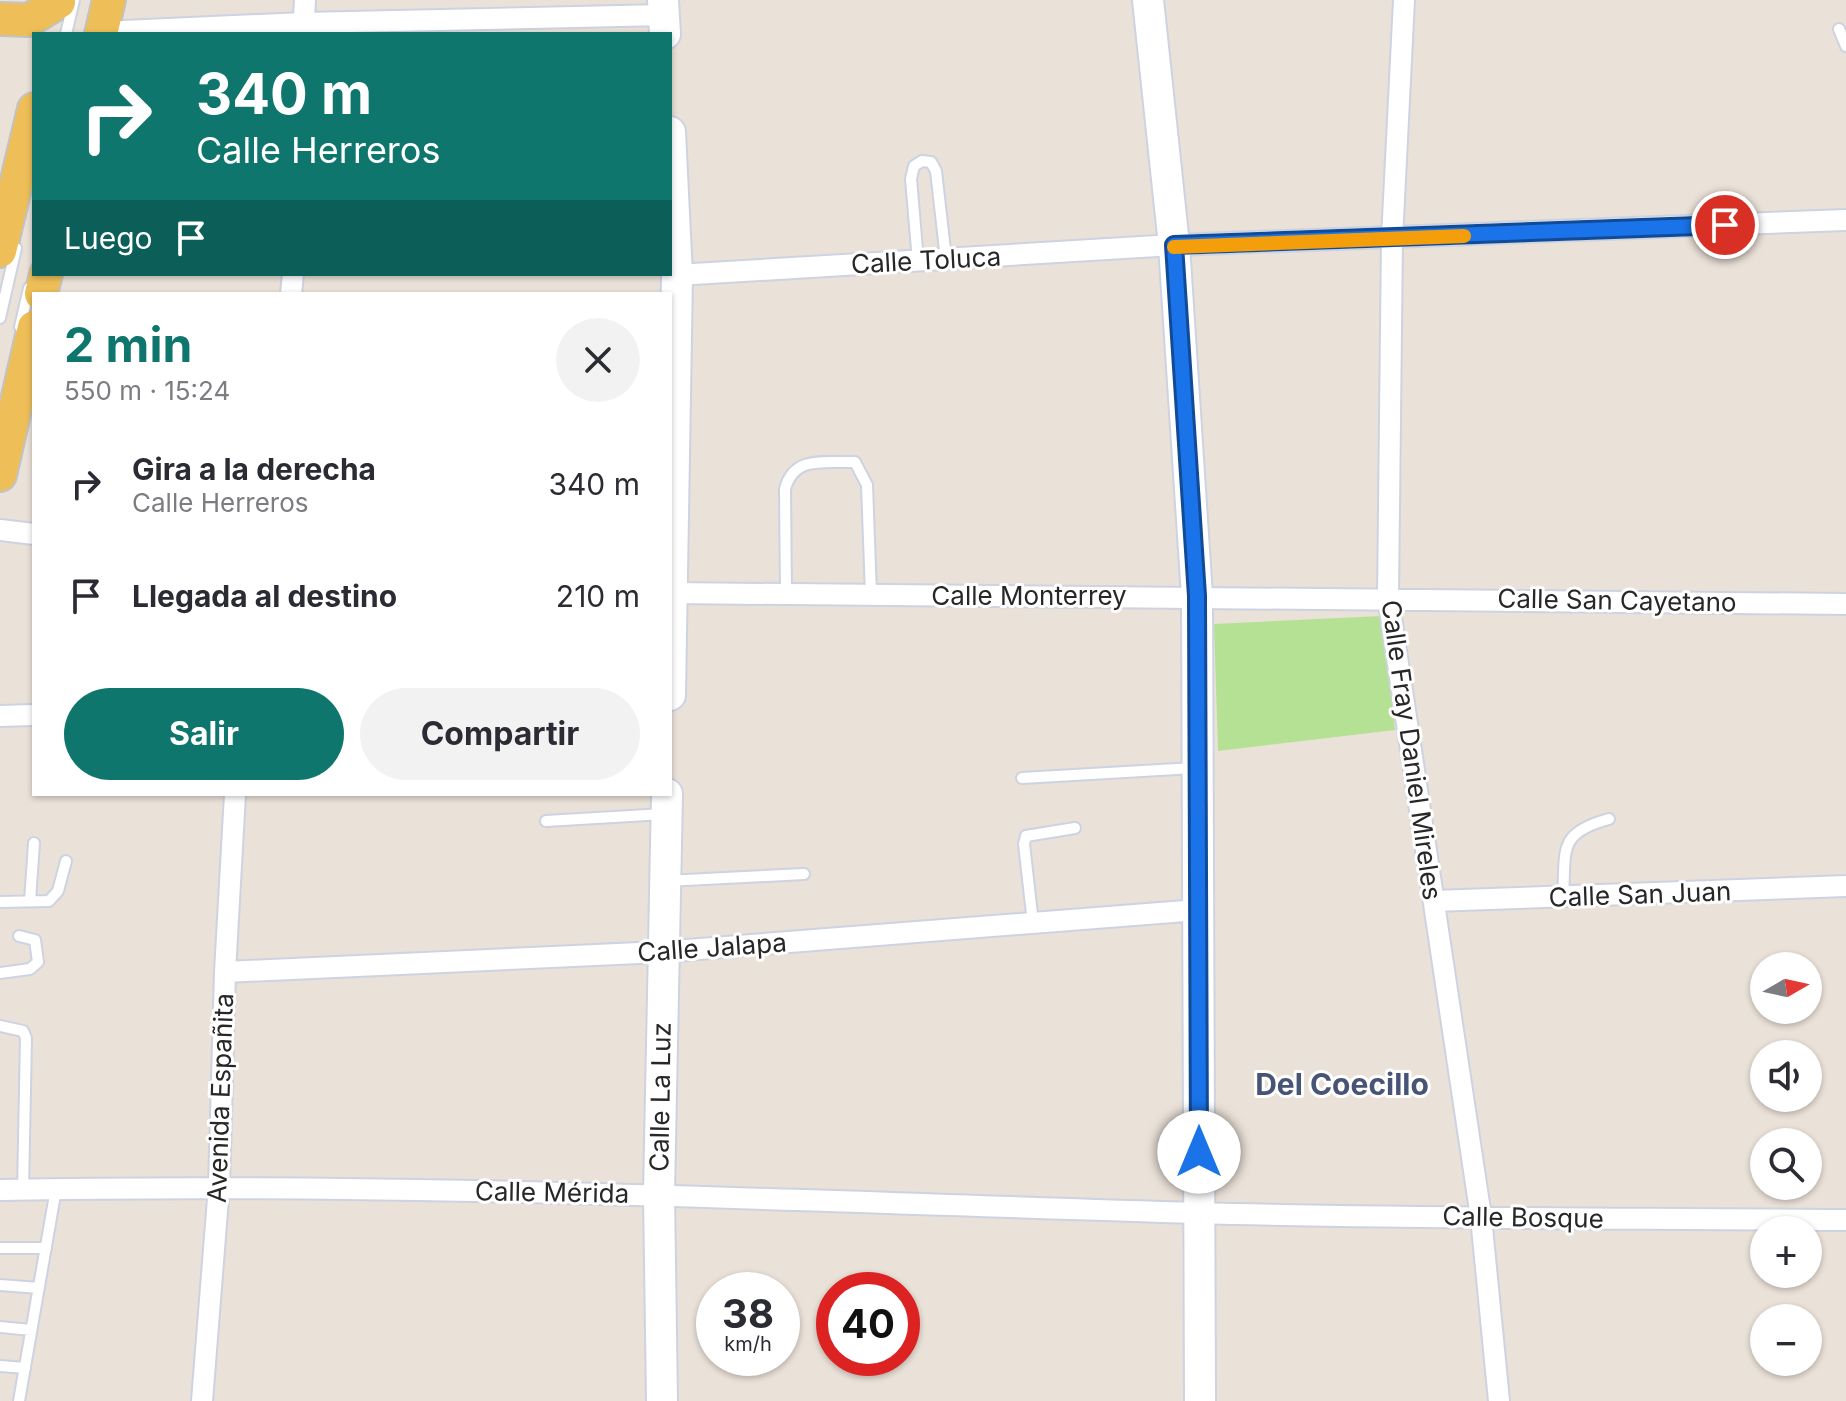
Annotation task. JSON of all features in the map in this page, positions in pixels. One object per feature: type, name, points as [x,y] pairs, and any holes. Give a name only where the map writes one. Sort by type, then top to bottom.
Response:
[{"type":"main road","points":[[97,32],[109,0]]},
{"type":"main road","points":[[0,19],[29,20],[65,1]]},
{"type":"main road","points":[[53,32],[65,1]]},
{"type":"main road","points":[[10,240],[32,120]]},
{"type":"main road","points":[[0,475],[26,333]]},
{"type":"street","points":[[303,28],[305,0]]},
{"type":"street","points":[[1148,0],[1174,245],[1197,596],[1200,1401]]},
{"type":"street","name":"Calle Fray Daniel Mireles","points":[[1404,0],[1392,239],[1388,597],[1481,1217],[1499,1401]]},
{"type":"street","points":[[138,32],[664,16]]},
{"type":"street","points":[[672,173],[677,275],[672,477]]},
{"type":"street","name":"Calle Toluca","points":[[677,275],[1174,245],[1846,220]]},
{"type":"street","points":[[0,530],[32,534]]},
{"type":"street","name":"Calle Monterrey","points":[[672,593],[1388,597]]},
{"type":"street","name":"Calle San Cayetano","points":[[1388,597],[1846,604]]},
{"type":"street","points":[[0,716],[32,715]]},
{"type":"street","name":"Avenida Españita","points":[[202,1401],[219,1186],[225,972],[235,796]]},
{"type":"street","name":"Calle La Luz","points":[[662,1401],[659,1194],[666,804]]},
{"type":"street","name":"Calle San Juan","points":[[1434,901],[1846,886]]},
{"type":"street","name":"Calle Jalapa","points":[[225,972],[661,952],[1198,910]]},
{"type":"street","name":"Calle Mérida","points":[[0,1190],[219,1186],[659,1194],[1200,1213]]},
{"type":"street","name":"Calle Bosque","points":[[1200,1213],[1846,1220]]},
{"type":"lane","points":[[96,0],[97,32]]},
{"type":"lane","points":[[65,1],[66,32]]},
{"type":"lane","points":[[1839,29],[1846,46]]},
{"type":"lane","points":[[918,261],[911,179],[914,166],[922,161],[931,162],[936,171],[946,259]]},
{"type":"lane","points":[[0,318],[10,240]]},
{"type":"lane","points":[[26,333],[32,309]]},
{"type":"lane","points":[[786,594],[785,489],[789,473],[800,465],[855,462],[867,485],[871,594]]},
{"type":"lane","points":[[1022,778],[1200,767]]},
{"type":"lane","points":[[546,821],[666,804]]},
{"type":"lane","points":[[1563,897],[1567,846],[1574,833],[1583,826],[1609,819]]},
{"type":"lane","points":[[1033,923],[1024,844],[1026,836],[1075,828]]},
{"type":"lane","points":[[30,901],[34,843]]},
{"type":"lane","points":[[0,902],[54,897],[66,861]]},
{"type":"lane","points":[[663,882],[804,874]]},
{"type":"lane","points":[[0,973],[30,969],[38,962],[35,940],[19,936]]},
{"type":"lane","points":[[0,1026],[23,1031],[26,1038],[23,1190]]},
{"type":"lane","points":[[19,1401],[56,1189]]},
{"type":"lane","points":[[0,1248],[46,1248]]},
{"type":"lane","points":[[0,1285],[39,1288]]},
{"type":"lane","points":[[0,1327],[31,1330]]},
{"type":"lane","points":[[0,1366],[25,1368]]},
{"type":"green space","points":[[1382,616],[1395,730],[1218,751],[1214,624]]},
{"type":"slow traffic","points":[[1174,247],[1464,236]]},
{"type":"district","name":"Del Coecillo","points":[[1342,1084]]},
{"type":"route","points":[[1199,1152],[1197,596],[1174,245],[1725,225]]}]
